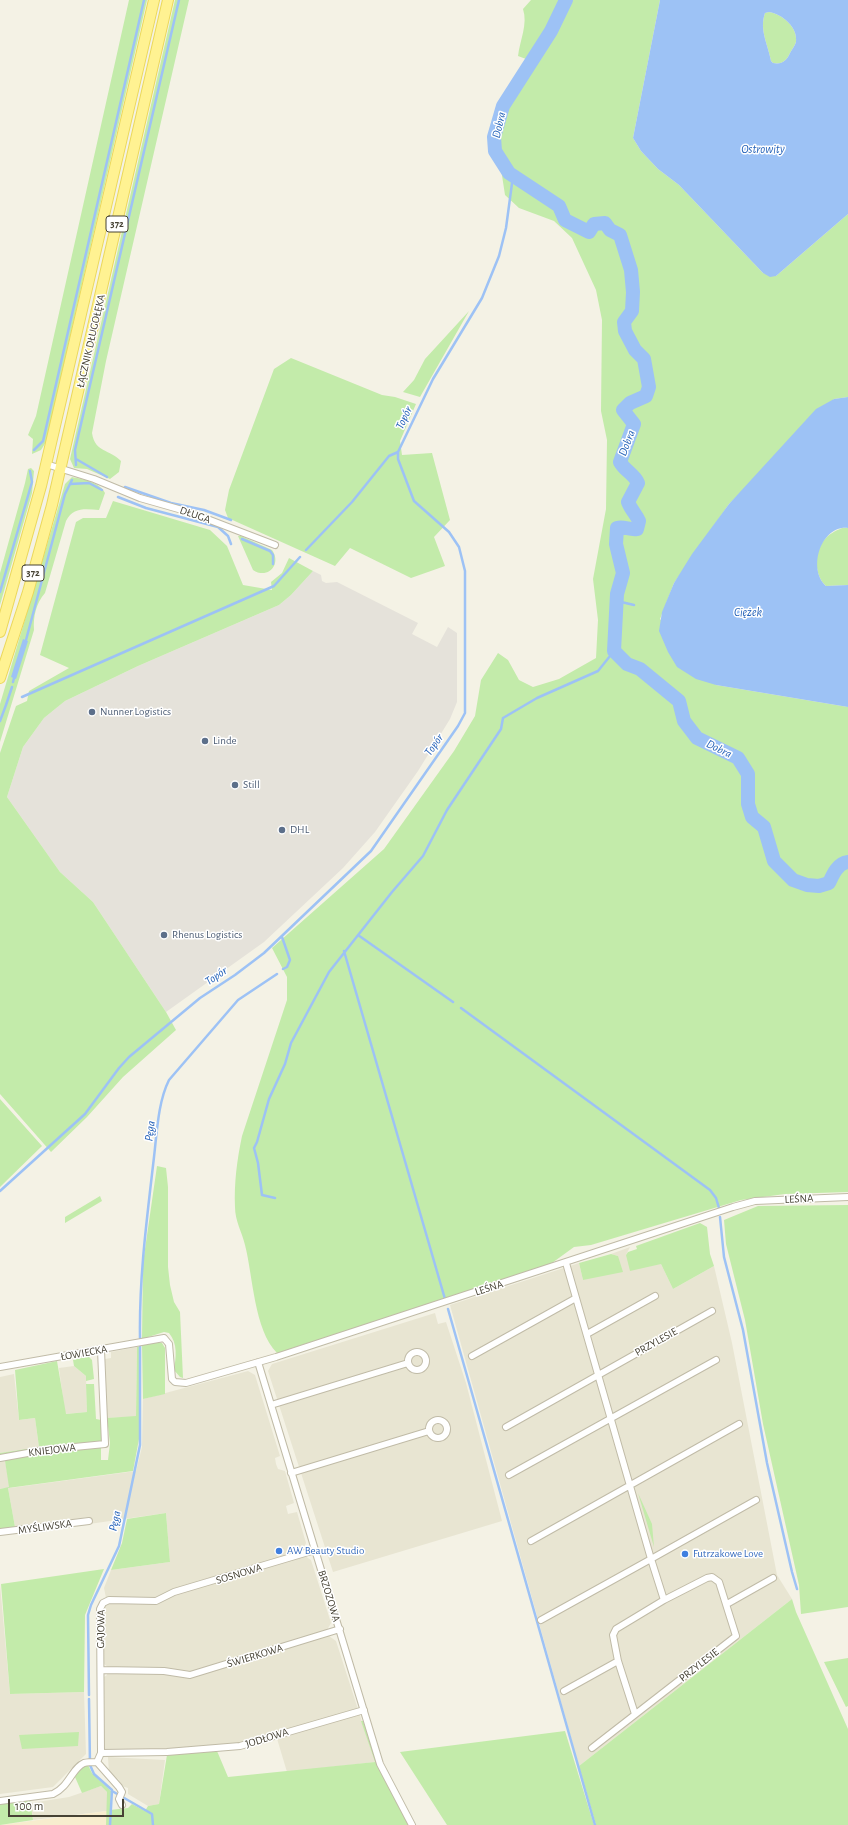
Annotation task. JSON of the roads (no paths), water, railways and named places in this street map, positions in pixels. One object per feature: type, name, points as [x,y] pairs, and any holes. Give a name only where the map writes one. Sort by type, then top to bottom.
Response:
[{"type":"main road","name":"ŁĄCZNIK DŁUGOŁĘKA","points":[[0,632],[26,543],[46,464],[96,258],[154,0]]},
{"type":"main road","name":"ŁĄCZNIK DŁUGOŁĘKA","points":[[0,678],[28,592],[61,468],[168,0]]},
{"type":"street","name":"DŁUGA","points":[[46,464],[94,478],[140,498],[189,512],[275,545]]},
{"type":"street","name":"LEŚNA","points":[[167,1339],[170,1348],[172,1379],[178,1382],[186,1383],[258,1362],[755,1201],[848,1198]]},
{"type":"street","points":[[566,1263],[664,1600]]},
{"type":"street","points":[[587,1334],[655,1296]]},
{"type":"street","points":[[472,1356],[576,1298]]},
{"type":"street","name":"PRZYLESIE","points":[[506,1427],[712,1311]]},
{"type":"street","name":"ŁOWIECKA","points":[[0,1367],[161,1338],[167,1339]]},
{"type":"street","name":"KNIEJOWA","points":[[0,1458],[44,1450],[105,1444],[101,1350]]},
{"type":"street","points":[[509,1475],[716,1360]]},
{"type":"street","name":"BRZOZOWA","points":[[258,1362],[380,1764],[412,1825]]},
{"type":"street","points":[[271,1406],[408,1363]]},
{"type":"street","points":[[531,1541],[739,1424]]},
{"type":"street","points":[[291,1473],[429,1431]]},
{"type":"street","points":[[541,1620],[756,1500]]},
{"type":"street","name":"MYŚLIWSKA","points":[[0,1532],[89,1521]]},
{"type":"street","name":"SOSNOWA","points":[[163,1599],[174,1592],[315,1550]]},
{"type":"street","name":"PRZYLESIE","points":[[592,1748],[736,1636],[719,1582],[712,1577],[707,1578],[664,1600],[614,1632],[613,1644],[635,1714]]},
{"type":"street","points":[[727,1604],[773,1578]]},
{"type":"street","name":"GAJOWA","points":[[0,1801],[53,1794],[61,1791],[80,1766],[92,1762],[101,1753],[100,1609],[103,1602],[109,1600],[156,1601],[163,1599]]},
{"type":"street","name":"ŚWIERKOWA","points":[[101,1670],[164,1671],[169,1673],[190,1675],[340,1629]]},
{"type":"street","points":[[564,1691],[618,1661]]},
{"type":"street","name":"JODŁOWA","points":[[101,1753],[167,1752],[240,1746],[364,1710]]},
{"type":"street","points":[[92,1762],[122,1792],[119,1799],[122,1805]]},
{"type":"water","name":"Ostrowity","points":[[660,0],[848,0],[848,214],[776,276],[770,277],[763,273],[679,185],[658,169],[641,151],[633,138]],"holes":[[[765,13],[774,13],[784,18],[792,26],[796,36],[796,43],[787,58],[779,63],[773,63],[771,61],[763,31],[763,19]]]},
{"type":"water","name":"Ciężek","points":[[848,397],[848,528],[839,529],[830,533],[824,541],[817,559],[820,579],[826,586],[848,585],[848,707],[716,685],[696,679],[677,667],[668,652],[659,631],[662,612],[674,583],[692,554],[729,504],[816,409],[834,399]]},
{"type":"water","points":[[23,639],[28,641],[16,679],[11,677]]},
{"type":"waterway","points":[[34,450],[43,441],[144,0]]},
{"type":"waterway","points":[[76,465],[75,450],[179,0]]},
{"type":"waterway","name":"Dobra","points":[[566,0],[551,31],[503,106],[494,137],[495,151],[509,173],[559,206],[565,220],[589,232],[594,224],[605,223],[610,230],[620,235],[631,270],[633,292],[632,311],[624,322],[625,331],[635,350],[644,359],[649,387],[646,396],[630,403],[623,410],[634,424],[620,462],[638,483],[628,502],[639,521],[637,529],[622,527],[617,528],[616,544],[623,573],[617,594],[614,651],[627,664],[640,669],[679,701],[684,721],[697,738],[738,758],[748,774],[748,804],[752,817],[764,827],[774,861],[793,880],[807,885],[819,886],[829,883],[841,864],[848,862]]},
{"type":"waterway","name":"Topór","points":[[0,1191],[85,1114],[129,1057],[200,998],[235,975],[264,953],[371,851],[458,726],[465,713],[465,571],[459,547],[449,532],[414,501],[398,459],[398,452],[433,379],[482,298],[499,256],[506,228],[513,176]]},
{"type":"waterway","points":[[306,550],[352,502],[389,456],[398,452]]},
{"type":"waterway","points":[[76,459],[107,477]]},
{"type":"waterway","points":[[0,592],[32,482],[30,471]]},
{"type":"waterway","points":[[26,640],[65,494],[72,480]]},
{"type":"waterway","points":[[70,484],[89,483],[102,490]]},
{"type":"waterway","points":[[125,487],[171,503],[204,510],[231,520]]},
{"type":"waterway","points":[[118,497],[146,508],[218,527],[228,536],[231,544]]},
{"type":"waterway","points":[[242,539],[270,551],[273,555],[273,564]]},
{"type":"waterway","points":[[22,697],[274,586],[300,557]]},
{"type":"waterway","points":[[617,601],[634,605]]},
{"type":"waterway","points":[[275,1198],[262,1195],[258,1163],[254,1148],[269,1099],[285,1064],[291,1043],[329,972],[392,892],[423,856],[447,810],[501,729],[503,718],[537,698],[598,671],[614,651]]},
{"type":"waterway","points":[[13,682],[14,678]]},
{"type":"waterway","points":[[6,705],[12,687]]},
{"type":"waterway","points":[[0,721],[6,705]]},
{"type":"waterway","points":[[358,935],[453,1002]]},
{"type":"waterway","name":"Pęga","points":[[282,937],[290,960],[287,967],[283,969]]},
{"type":"waterway","points":[[344,951],[445,1299]]},
{"type":"waterway","name":"Pęga","points":[[140,1338],[142,1270],[146,1225],[158,1117],[165,1089],[169,1080],[238,1000],[277,974]]},
{"type":"waterway","points":[[461,1008],[710,1190],[716,1198],[719,1208]]},
{"type":"waterway","points":[[720,1217],[724,1257],[743,1330],[767,1463],[797,1589]]},
{"type":"waterway","points":[[448,1309],[595,1825]]},
{"type":"waterway","name":"Pęga","points":[[89,1695],[88,1615],[91,1605],[119,1546],[140,1445],[140,1346]]},
{"type":"waterway","name":"Pęga","points":[[89,1699],[90,1765],[94,1774],[112,1790],[110,1825]]},
{"type":"waterway","points":[[112,1791],[152,1814],[153,1825]]},
{"type":"place","name":"Nunner Logistics","points":[[92,712]]},
{"type":"place","name":"Linde","points":[[205,741]]},
{"type":"place","name":"Still","points":[[235,785]]},
{"type":"place","name":"DHL","points":[[282,830]]},
{"type":"place","name":"Rhenus Logistics","points":[[164,935]]},
{"type":"place","name":"AW Beauty Studio","points":[[279,1551]]},
{"type":"place","name":"Futrzakowe Love","points":[[685,1554]]}]
